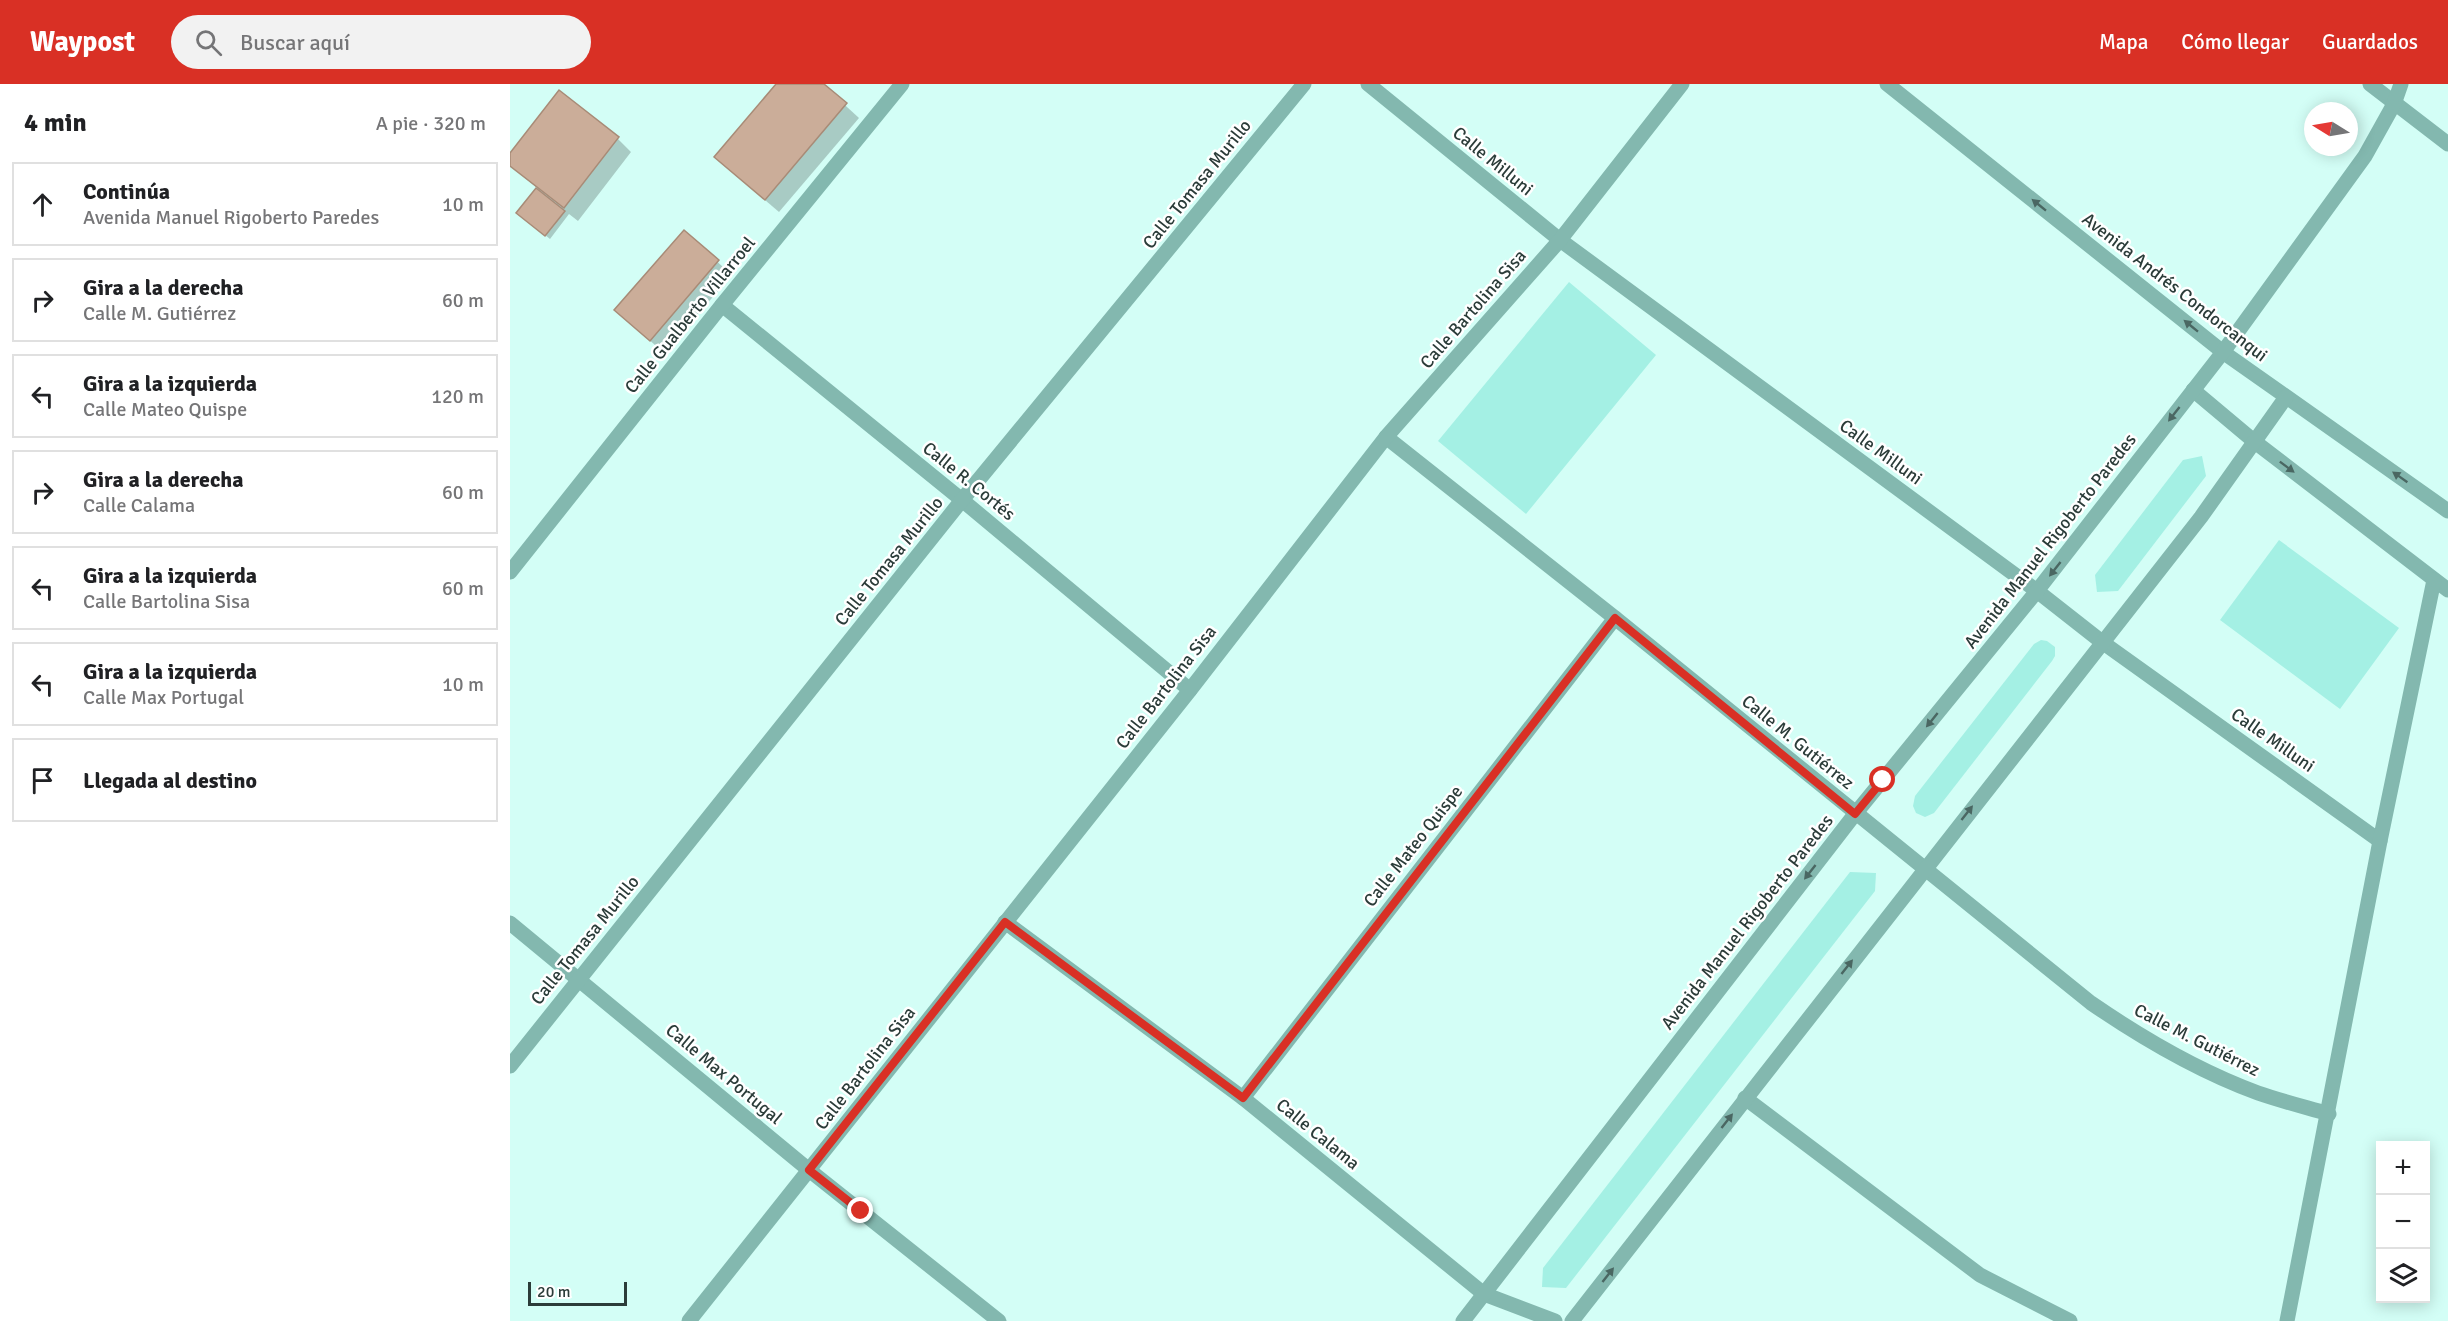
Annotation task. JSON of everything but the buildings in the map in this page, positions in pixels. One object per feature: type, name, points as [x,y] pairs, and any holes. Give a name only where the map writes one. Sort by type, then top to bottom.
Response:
[{"type":"street","name":"Calle Tomasa Murillo","points":[[510,1066],[962,500],[1304,84]]},
{"type":"street","name":"Calle Milluni","points":[[1368,84],[1560,240],[2037,591],[2102,642],[2380,840]]},
{"type":"street","name":"Calle Bartolina Sisa","points":[[689,1321],[1190,690],[1386,437],[1560,240],[1682,84]]},
{"type":"street","name":"Avenida Andrés Condorcanqui","points":[[1887,84],[2223,352],[2448,511]]},
{"type":"street","points":[[2370,84],[2448,144]]},
{"type":"street","name":"Avenida Manuel Rigoberto Paredes","points":[[1463,1321],[1855,814],[2037,591],[2223,352],[2365,156],[2394,104],[2401,84]]},
{"type":"street","name":"Calle Gualberto Villarroel","points":[[510,572],[893,87]]},
{"type":"street","name":"Calle R. Cortés","points":[[722,305],[962,500],[1190,690]]},
{"type":"street","points":[[2193,390],[2254,442],[2448,590]]},
{"type":"street","points":[[1572,1321],[2201,517],[2286,397]]},
{"type":"street","name":"Calle M. Gutiérrez","points":[[1386,437],[1615,618],[2091,1003],[2136,1034],[2197,1066],[2257,1093],[2329,1114]]},
{"type":"street","points":[[2287,1321],[2329,1114],[2380,840],[2434,580]]},
{"type":"street","name":"Calle Mateo Quispe","points":[[1243,1098],[1615,618]]},
{"type":"street","name":"Calle Calama","points":[[1005,922],[1243,1098],[1484,1294],[1555,1321]]},
{"type":"street","name":"Calle Max Portugal","points":[[510,923],[809,1170],[999,1321]]},
{"type":"street","points":[[1745,1098],[1980,1275],[2070,1321]]},
{"type":"green space","points":[[1569,282],[1656,355],[1526,514],[1438,441]]},
{"type":"green space","points":[[2202,456],[2206,476],[2118,591],[2097,592],[2095,575],[2183,460]]},
{"type":"green space","points":[[2279,540],[2399,628],[2340,709],[2220,620]]},
{"type":"green space","points":[[2041,640],[2055,647],[2055,656],[2052,661],[1934,813],[1925,817],[1916,813],[1913,806],[1915,796],[2034,644]]},
{"type":"green space","points":[[1850,872],[1876,873],[1875,891],[1566,1288],[1542,1287],[1543,1268]]},
{"type":"route","points":[[861,1211],[809,1170],[1005,922],[1243,1098],[1615,618],[1855,814],[1883,780]]}]
